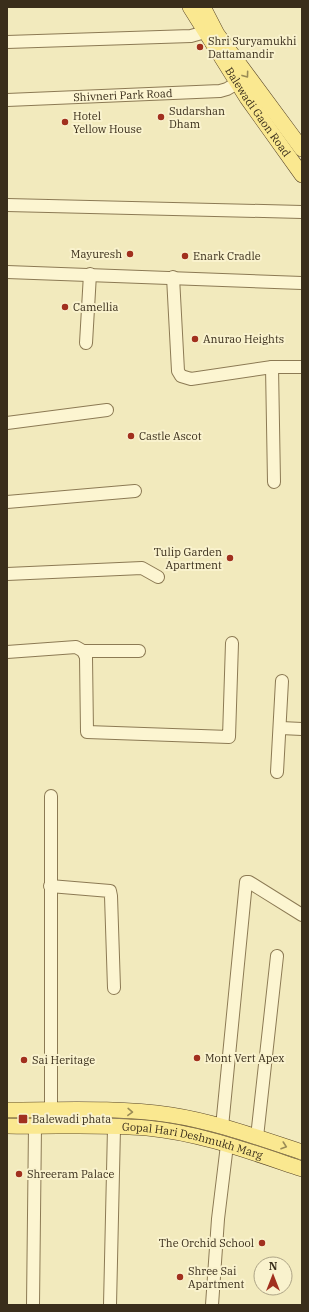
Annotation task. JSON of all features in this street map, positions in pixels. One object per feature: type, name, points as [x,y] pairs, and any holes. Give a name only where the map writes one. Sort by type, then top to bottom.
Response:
[{"type":"main road","name":"Balewadi Gaon Road","points":[[190,7],[237,83],[302,175]]},
{"type":"main road","name":"Balewadi Gaon Road","points":[[203,7],[217,34],[302,149]]},
{"type":"main road","name":"Gopal Hari Deshmukh Marg","points":[[7,1110],[148,1112],[222,1127],[302,1152]]},
{"type":"main road","name":"Gopal Hari Deshmukh Marg","points":[[7,1126],[146,1128],[226,1145],[302,1169]]},
{"type":"street","points":[[7,42],[191,36],[205,32]]},
{"type":"street","name":"Shivneri Park Road","points":[[7,100],[220,91],[237,83]]},
{"type":"street","points":[[7,205],[302,212]]},
{"type":"street","points":[[7,272],[302,283]]},
{"type":"street","points":[[86,343],[90,274]]},
{"type":"street","points":[[173,277],[178,371],[180,376],[191,379],[272,367],[302,366]]},
{"type":"street","points":[[272,367],[274,482]]},
{"type":"street","points":[[7,423],[107,410]]},
{"type":"street","points":[[7,502],[135,491]]},
{"type":"street","points":[[7,574],[142,568],[158,576]]},
{"type":"street","points":[[83,651],[86,657],[87,732],[229,737],[232,643]]},
{"type":"street","points":[[7,652],[76,647],[83,651],[139,651]]},
{"type":"street","points":[[277,772],[281,728],[282,681]]},
{"type":"street","points":[[281,728],[302,729]]},
{"type":"street","points":[[51,796],[51,1110]]},
{"type":"street","points":[[222,1127],[246,882],[249,882],[302,915]]},
{"type":"street","points":[[50,886],[110,891],[112,896],[114,988]]},
{"type":"street","points":[[257,1137],[277,956]]},
{"type":"street","points":[[33,1305],[35,1126]]},
{"type":"street","points":[[110,1305],[114,1128]]},
{"type":"street","points":[[212,1305],[218,1212],[226,1145]]},
{"type":"place","name":"Shri Suryamukhi Dattamandir","points":[[200,47]]},
{"type":"place","name":"Sudarshan Dham","points":[[161,117]]},
{"type":"place","name":"Hotel Yellow House","points":[[65,122]]},
{"type":"place","name":"Mayuresh","points":[[130,254]]},
{"type":"place","name":"Enark Cradle","points":[[185,256]]},
{"type":"place","name":"Camellia","points":[[65,307]]},
{"type":"place","name":"Anurao Heights","points":[[195,339]]},
{"type":"place","name":"Castle Ascot","points":[[131,436]]},
{"type":"place","name":"Tulip Garden Apartment","points":[[230,558]]},
{"type":"place","name":"Mont Vert Apex","points":[[197,1058]]},
{"type":"place","name":"Sai Heritage","points":[[24,1060]]},
{"type":"place","name":"Balewadi phata","points":[[23,1119]]},
{"type":"place","name":"Shreeram Palace","points":[[19,1174]]},
{"type":"place","name":"The Orchid School","points":[[262,1243]]},
{"type":"place","name":"Shree Sai Apartment","points":[[180,1277]]}]
